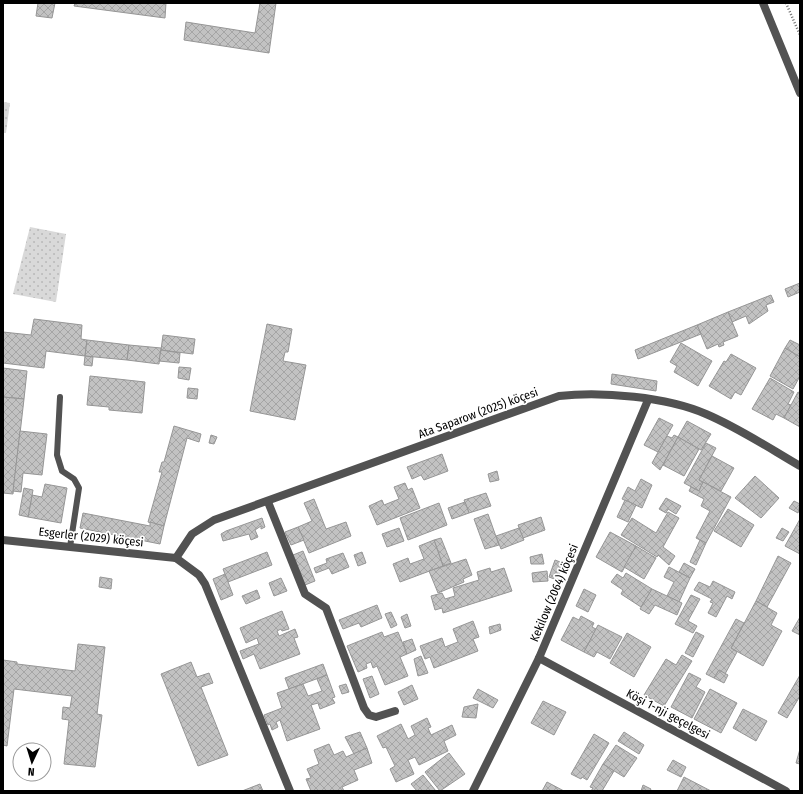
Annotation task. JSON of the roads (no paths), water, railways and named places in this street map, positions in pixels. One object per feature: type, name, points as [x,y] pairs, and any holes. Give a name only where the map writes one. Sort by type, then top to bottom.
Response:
[{"type":"street","points":[[762,3],[800,93]]},
{"type":"street","name":"Ata Saparow (2025) köçesi","points":[[176,558],[192,534],[214,520],[268,502],[559,396],[598,394],[680,405],[732,426],[800,466]]},
{"type":"street","name":"Kekilow (2064) köçesi","points":[[473,791],[539,658],[648,400]]},
{"type":"street","points":[[268,502],[305,594],[326,608],[364,708],[369,715],[376,716],[395,711]]},
{"type":"street","name":"Esgerler (2029) köçesi","points":[[3,540],[176,558]]},
{"type":"street","points":[[176,558],[198,575],[205,584],[290,791]]},
{"type":"street","name":"Köşi 1-nji geçelgesi","points":[[539,658],[786,791]]},
{"type":"lane","points":[[60,397],[58,455],[62,471],[74,479],[79,488],[70,547]]}]
